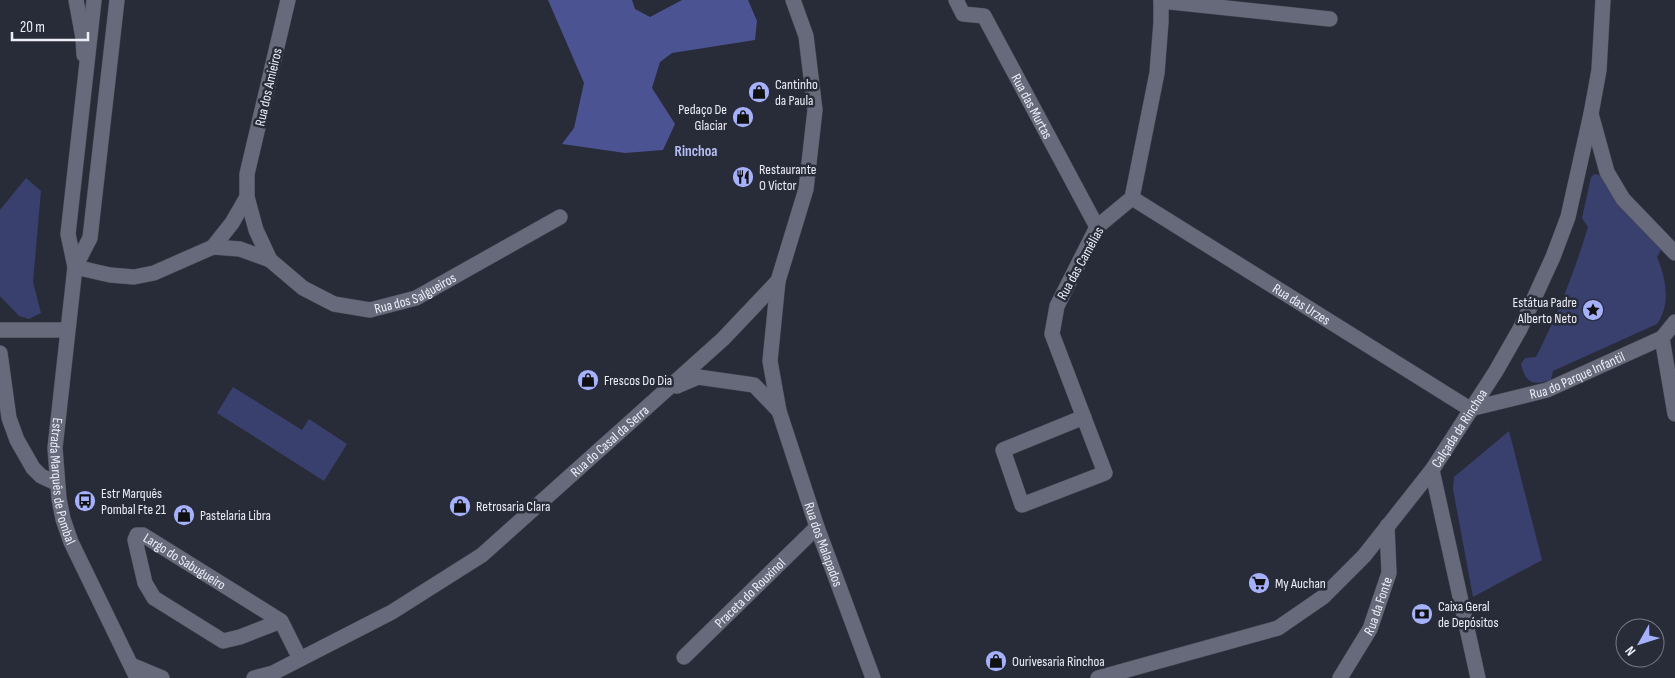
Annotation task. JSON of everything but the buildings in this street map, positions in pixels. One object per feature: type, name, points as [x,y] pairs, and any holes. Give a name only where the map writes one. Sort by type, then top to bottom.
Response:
[{"type":"street","points":[[76,0],[83,38],[84,86]]},
{"type":"street","name":"Estrada Marquês de Pombal","points":[[94,0],[68,234],[75,267],[55,448],[56,483],[63,519],[71,542],[134,672]]},
{"type":"street","name":"Estrada Marquês de Pombal","points":[[75,267],[90,238],[118,0]]},
{"type":"street","name":"Rua dos Amieiros","points":[[256,230],[248,196],[248,174],[288,0]]},
{"type":"street","name":"Rua do Casal da Serra","points":[[254,678],[269,675],[392,612],[482,555],[723,339],[778,281],[806,189],[815,110],[806,36],[793,0]]},
{"type":"street","name":"Rua das Murtas","points":[[956,0],[964,14],[984,16],[1097,227]]},
{"type":"street","points":[[1132,198],[1157,73],[1162,22],[1157,0],[1330,19]]},
{"type":"street","name":"Calçada da Rinchoa","points":[[1098,678],[1278,628],[1323,597],[1364,556],[1432,470],[1496,371],[1520,329],[1553,257],[1568,216],[1591,114],[1598,70],[1604,0]]},
{"type":"street","points":[[1591,114],[1607,172],[1624,199],[1675,253]]},
{"type":"street","name":"Rua dos Amieiros","points":[[248,174],[270,260]]},
{"type":"street","points":[[213,247],[232,223],[248,196]]},
{"type":"street","name":"Rua das Camélias","points":[[1084,417],[1003,450],[1022,504],[1105,473],[1084,417],[1052,334],[1057,306],[1097,227],[1132,198]]},
{"type":"street","name":"Rua das Urzes","points":[[1132,198],[1470,409]]},
{"type":"street","name":"Rua dos Salgueiros","points":[[75,267],[110,275],[134,276],[154,273],[213,247],[240,249],[270,260],[303,288],[334,304],[370,310],[416,298],[560,217]]},
{"type":"street","name":"Rua dos Salgueiros","points":[[256,230],[270,260]]},
{"type":"street","name":"Rua dos Malapados","points":[[778,281],[770,361],[779,411],[818,527],[874,678]]},
{"type":"street","name":"Rua do Parque Infantil","points":[[1470,409],[1547,390],[1662,338],[1675,322]]},
{"type":"street","points":[[0,330],[67,330]]},
{"type":"street","points":[[1662,338],[1675,414]]},
{"type":"street","points":[[0,352],[9,418],[16,440],[33,468],[41,476],[56,483]]},
{"type":"street","name":"Rua dos Malapados","points":[[652,402],[679,385],[698,377],[754,385],[779,411]]},
{"type":"street","points":[[1432,470],[1478,678]]},
{"type":"street","name":"Rua da Fonte","points":[[1340,678],[1370,630],[1389,573],[1388,526]]},
{"type":"street","name":"Praceta do Rouxinol","points":[[684,657],[818,527]]},
{"type":"street","name":"Largo do Sabugueiro","points":[[137,535],[143,535],[281,622],[223,641],[154,598],[145,583],[135,540],[137,535]]},
{"type":"street","points":[[281,622],[300,659]]},
{"type":"street","points":[[134,672],[162,678]]},
{"type":"shaded area","points":[[548,0],[632,0],[635,9],[650,17],[682,0],[748,0],[757,21],[755,40],[672,53],[660,62],[652,88],[675,124],[663,150],[625,153],[562,144],[574,128],[584,83]]},
{"type":"shaded area","points":[[1595,174],[1602,176],[1640,227],[1661,250],[1657,257],[1665,282],[1666,300],[1664,308],[1657,324],[1553,371],[1551,380],[1534,383],[1525,375],[1521,364],[1525,358],[1536,357],[1565,293],[1588,227],[1582,218],[1591,177]]},
{"type":"shaded area","points":[[26,178],[41,191],[33,282],[41,313],[29,319],[19,316],[0,296],[0,210]]},
{"type":"shaded area","points":[[233,387],[302,430],[309,419],[347,444],[324,481],[217,413]]},
{"type":"shaded area","points":[[1509,431],[1542,560],[1473,597],[1453,489],[1454,477]]},
{"type":"place","name":"Cantinho da Paula","points":[[759,92]]},
{"type":"place","name":"Pedaço De Glaciar","points":[[743,117]]},
{"type":"place","name":"Restaurante O Victor","points":[[743,177]]},
{"type":"place","name":"Estátua Padre Alberto Neto","points":[[1593,310]]},
{"type":"place","name":"Frescos Do Dia","points":[[588,380]]},
{"type":"place","name":"Estr Marquês Pombal Fte 21","points":[[85,501]]},
{"type":"place","name":"Retrosaria Clara","points":[[460,506]]},
{"type":"place","name":"Pastelaria Libra","points":[[184,515]]},
{"type":"place","name":"My Auchan","points":[[1259,583]]},
{"type":"place","name":"Caixa Geral de Depósitos","points":[[1422,614]]},
{"type":"place","name":"Ourivesaria Rinchoa","points":[[996,661]]},
{"type":"district","name":"Rinchoa","points":[[696,151]]}]
